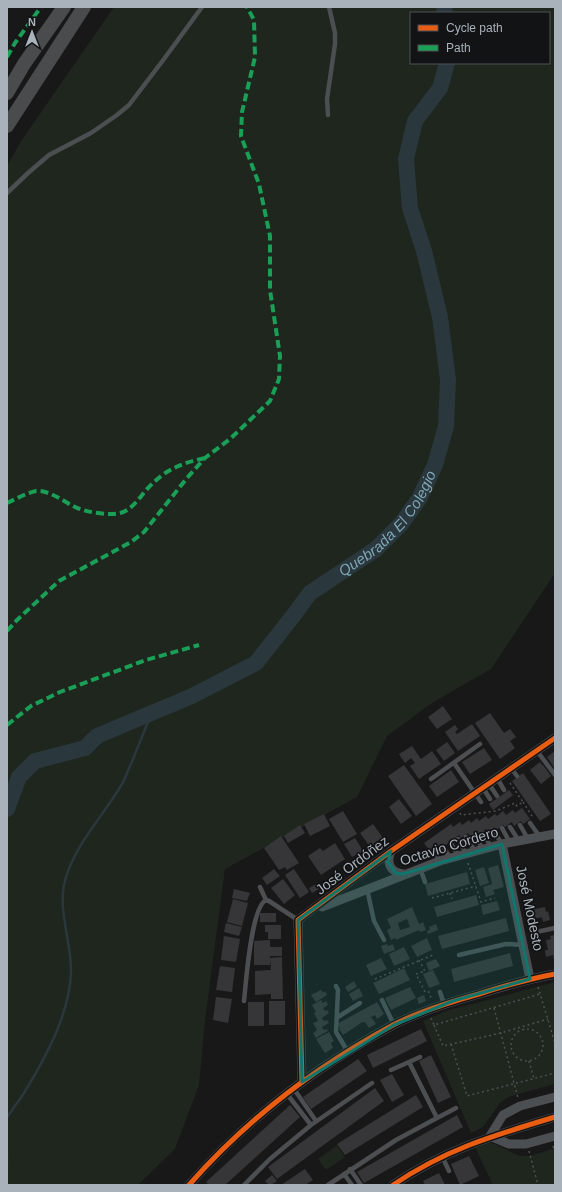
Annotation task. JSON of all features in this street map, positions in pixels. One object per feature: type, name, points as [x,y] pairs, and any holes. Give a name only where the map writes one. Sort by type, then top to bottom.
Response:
[{"type":"main road","points":[[7,93],[24,64],[64,7]]},
{"type":"main road","points":[[7,126],[84,7]]},
{"type":"street","name":"José Ordóñez","points":[[298,920],[391,851],[489,783],[514,772],[537,751],[555,739]]},
{"type":"street","name":"Octavio Cordero","points":[[310,912],[367,888],[440,861],[510,842],[555,834]]},
{"type":"street","name":"José Modesto","points":[[510,842],[523,945],[533,978]]},
{"type":"street","points":[[391,851],[388,857],[388,862],[392,871],[403,874]]},
{"type":"street","points":[[298,920],[302,1082]]},
{"type":"street","points":[[189,1185],[227,1144],[290,1091],[348,1052],[394,1025],[436,1007],[533,978],[555,974]]},
{"type":"street","points":[[490,1136],[503,1115],[520,1106],[555,1097]]},
{"type":"street","points":[[393,1185],[408,1174],[442,1156],[490,1136],[555,1117]]},
{"type":"street","points":[[490,1136],[509,1144],[526,1144],[555,1136]]},
{"type":"lane","points":[[7,193],[49,155],[91,133],[129,105],[157,70],[202,7]]},
{"type":"lane","points":[[328,115],[327,99],[334,44],[334,33],[329,7]]},
{"type":"lane","points":[[431,779],[480,744]]},
{"type":"lane","points":[[537,751],[555,775]]},
{"type":"lane","points":[[454,763],[481,802]]},
{"type":"lane","points":[[489,783],[504,790]]},
{"type":"lane","points":[[489,783],[497,796]]},
{"type":"lane","points":[[489,783],[490,799]]},
{"type":"lane","points":[[530,823],[540,837]]},
{"type":"lane","points":[[520,825],[528,839]]},
{"type":"lane","points":[[510,827],[510,842]]},
{"type":"lane","points":[[502,828],[510,842]]},
{"type":"lane","points":[[493,830],[510,842]]},
{"type":"lane","points":[[470,854],[483,833]]},
{"type":"lane","points":[[470,854],[474,835]]},
{"type":"lane","points":[[466,837],[470,854]]},
{"type":"lane","points":[[458,840],[470,854]]},
{"type":"lane","points":[[451,844],[470,854]]},
{"type":"lane","points":[[444,848],[470,854]]},
{"type":"lane","points":[[434,851],[440,861]]},
{"type":"lane","points":[[420,868],[425,882]]},
{"type":"lane","points":[[260,887],[266,900],[298,920]]},
{"type":"lane","points":[[367,888],[374,921],[384,940]]},
{"type":"lane","points":[[244,1001],[251,939],[257,910],[262,902],[266,900]]},
{"type":"lane","points":[[534,944],[534,936],[536,932],[555,928]]},
{"type":"lane","points":[[459,956],[506,944],[523,945]]},
{"type":"lane","points":[[336,986],[338,990],[338,1017],[336,1032],[348,1052]]},
{"type":"lane","points":[[436,1007],[440,992]]},
{"type":"lane","points":[[382,1000],[394,1025]]},
{"type":"lane","points":[[338,1017],[360,1003]]},
{"type":"lane","points":[[391,1070],[420,1057]]},
{"type":"lane","points":[[409,1062],[437,1118]]},
{"type":"lane","points":[[244,1185],[270,1159],[316,1120],[372,1083]]},
{"type":"lane","points":[[290,1091],[316,1120]]},
{"type":"lane","points":[[290,1091],[311,1125]]},
{"type":"lane","points":[[328,1185],[350,1169],[396,1140],[456,1108]]},
{"type":"lane","points":[[442,1156],[449,1171]]},
{"type":"lane","points":[[350,1169],[361,1185]]},
{"type":"lane","points":[[344,1174],[352,1185]]},
{"type":"path","points":[[510,783],[533,818]]},
{"type":"path","points":[[455,807],[461,815],[487,813],[503,809],[515,803],[517,806],[523,802]]},
{"type":"path","points":[[470,854],[476,886],[481,902],[495,898]]},
{"type":"path","points":[[432,898],[476,886]]},
{"type":"path","points":[[450,893],[452,899]]},
{"type":"path","points":[[375,979],[433,955]]},
{"type":"path","points":[[419,960],[424,971],[416,974],[425,992],[429,992],[436,1007],[434,1025],[443,1046],[501,1033],[548,1019]]},
{"type":"path","points":[[533,978],[540,994],[555,1043]]},
{"type":"path","points":[[434,1025],[540,994]]},
{"type":"path","points":[[494,1008],[520,1106]]},
{"type":"path","points":[[525,1029],[534,1030],[543,1041],[540,1054],[537,1058],[529,1061],[524,1061],[516,1057],[511,1050],[511,1040],[516,1033],[525,1029]]},
{"type":"path","points":[[451,1044],[467,1096],[555,1073]]},
{"type":"path","points":[[529,1061],[534,1079]]},
{"type":"path","points":[[526,1144],[538,1185]]},
{"type":"highlighted area","points":[[502,844],[530,979],[453,1001],[394,1025],[302,1082],[298,920],[391,851],[388,862],[396,873],[403,874]]},
{"type":"shaded area","points":[[114,7],[555,7],[555,573],[491,669],[432,703],[387,736],[357,797],[225,869],[205,1021],[199,1085],[175,1149],[138,1185],[7,1185],[7,166],[21,141]]},
{"type":"shaded area","points":[[555,982],[555,1084],[508,1097],[500,1103],[483,1127],[471,1133],[423,1021],[449,1010]]},
{"type":"shaded area","points":[[490,1142],[520,1156],[530,1156],[555,1148],[555,1185],[493,1185],[475,1147]]},
{"type":"shaded area","points":[[337,1145],[345,1157],[326,1170],[318,1159]]},
{"type":"building","points":[[443,706],[452,719],[437,729],[428,717]]},
{"type":"building","points":[[490,713],[504,733],[510,729],[516,737],[510,741],[515,748],[500,759],[475,723]]},
{"type":"building","points":[[472,724],[480,736],[458,751],[445,732],[455,725],[458,729],[455,732],[457,734]]},
{"type":"building","points":[[447,742],[455,753],[444,761],[436,750]]},
{"type":"building","points":[[412,746],[421,759],[432,751],[441,764],[419,779],[410,766],[415,763],[411,758],[405,763],[399,754]]},
{"type":"building","points":[[484,748],[492,760],[470,774],[462,762]]},
{"type":"building","points":[[555,751],[555,769],[547,757]]},
{"type":"building","points":[[540,762],[551,776],[541,784],[530,770]]},
{"type":"building","points":[[404,765],[432,804],[416,816],[388,776]]},
{"type":"building","points":[[451,770],[459,782],[437,797],[429,786]]},
{"type":"building","points":[[523,773],[551,814],[540,821],[512,781]]},
{"type":"building","points":[[509,790],[513,795],[493,810],[489,804]]},
{"type":"building","points":[[399,799],[412,816],[401,824],[389,807]]},
{"type":"building","points":[[522,808],[530,819],[523,824],[521,821],[514,826],[512,822],[505,827],[503,825],[496,830],[494,827],[488,832],[486,829],[479,834],[477,831],[470,836],[468,833],[461,838],[459,835],[439,850],[438,848],[430,851],[424,843],[451,824],[453,827],[460,822],[462,825],[469,820],[471,823],[477,818],[479,821],[486,816],[488,819],[495,814],[497,816],[503,811],[506,815],[513,810],[515,813]]},
{"type":"building","points":[[343,811],[357,834],[343,842],[329,819]]},
{"type":"building","points":[[324,814],[330,826],[310,836],[304,824]]},
{"type":"building","points":[[373,824],[383,838],[370,847],[360,833]]},
{"type":"building","points":[[300,825],[305,833],[288,843],[284,836]]},
{"type":"building","points":[[281,836],[299,863],[287,870],[285,867],[279,870],[264,848]]},
{"type":"building","points":[[355,838],[363,851],[352,857],[344,844]]},
{"type":"building","points":[[335,843],[345,859],[321,875],[308,856],[320,848],[323,851]]},
{"type":"building","points":[[498,865],[504,887],[493,890],[495,894],[486,897],[483,887],[492,884],[488,868]]},
{"type":"building","points":[[484,867],[489,883],[480,886],[475,870]]},
{"type":"building","points":[[274,869],[280,876],[267,885],[262,878]]},
{"type":"building","points":[[294,869],[309,892],[300,898],[285,875]]},
{"type":"building","points":[[467,872],[470,884],[428,896],[425,884]]},
{"type":"building","points":[[283,879],[295,895],[284,904],[271,888]]},
{"type":"building","points":[[316,884],[319,889],[312,893],[309,888]]},
{"type":"building","points":[[234,889],[250,893],[247,901],[232,898]]},
{"type":"building","points":[[476,895],[479,905],[437,917],[434,907]]},
{"type":"building","points":[[233,899],[248,903],[242,926],[227,922]]},
{"type":"building","points":[[497,901],[500,910],[483,915],[481,905]]},
{"type":"building","points":[[412,907],[419,924],[423,922],[426,930],[420,932],[419,930],[396,940],[395,938],[391,940],[387,930],[391,928],[387,919]],"holes":[[[407,919],[410,927],[400,930],[398,923]]]},
{"type":"building","points":[[545,907],[546,912],[548,911],[550,920],[543,922],[542,917],[535,918],[536,923],[529,925],[527,915],[530,915],[529,910]]},
{"type":"building","points":[[260,913],[276,913],[276,922],[260,922]]},
{"type":"building","points":[[506,918],[509,931],[442,949],[438,936]]},
{"type":"building","points":[[226,923],[242,927],[239,936],[224,932]]},
{"type":"building","points":[[436,924],[438,930],[428,934],[427,931],[430,930],[429,927]]},
{"type":"building","points":[[265,925],[281,925],[281,939],[268,939],[268,932],[265,932]]},
{"type":"building","points":[[555,935],[554,960],[553,955],[546,957],[545,950],[548,950],[546,940],[551,939],[550,936]]},
{"type":"building","points":[[224,936],[240,939],[236,962],[221,960]]},
{"type":"building","points":[[427,938],[432,950],[417,957],[411,946]]},
{"type":"building","points":[[270,940],[270,947],[282,947],[282,956],[270,956],[270,965],[254,965],[254,941]]},
{"type":"building","points":[[387,944],[388,946],[393,944],[395,950],[384,954],[381,946]]},
{"type":"building","points":[[404,947],[410,959],[394,966],[389,954]]},
{"type":"building","points":[[510,953],[513,966],[454,982],[451,969]]},
{"type":"building","points":[[282,957],[283,999],[271,999],[271,994],[255,995],[255,971],[271,970],[270,958]]},
{"type":"building","points":[[381,958],[387,969],[371,976],[366,965]]},
{"type":"building","points":[[436,959],[440,966],[429,971],[426,963]]},
{"type":"building","points":[[220,966],[235,968],[232,992],[216,990]]},
{"type":"building","points":[[404,968],[410,980],[379,994],[373,983]]},
{"type":"building","points":[[433,970],[440,984],[429,988],[423,974]]},
{"type":"building","points":[[354,981],[357,987],[348,992],[345,987]]},
{"type":"building","points":[[410,987],[416,998],[391,1010],[385,998]]},
{"type":"building","points":[[359,988],[363,996],[353,1001],[349,994]]},
{"type":"building","points":[[321,990],[323,993],[325,991],[327,995],[316,1002],[311,995]]},
{"type":"building","points":[[424,995],[426,1001],[419,1004],[417,998]]},
{"type":"building","points":[[216,997],[232,999],[228,1023],[213,1020]]},
{"type":"building","points":[[321,1000],[323,1003],[326,1001],[328,1005],[323,1008],[329,1013],[322,1018],[324,1021],[327,1020],[329,1023],[322,1027],[324,1030],[327,1029],[328,1031],[316,1038],[313,1033],[317,1030],[313,1023],[318,1021],[314,1013],[316,1012],[312,1005]]},
{"type":"building","points":[[269,1001],[285,1001],[285,1025],[269,1025]]},
{"type":"building","points":[[248,1002],[264,1002],[264,1026],[248,1026]]},
{"type":"building","points":[[377,1002],[384,1014],[377,1019],[375,1015],[370,1018],[372,1018],[376,1024],[369,1028],[365,1022],[361,1023],[343,1035],[337,1024]]},
{"type":"building","points":[[421,1029],[427,1041],[373,1068],[367,1055]]},
{"type":"building","points":[[329,1032],[334,1041],[331,1043],[333,1048],[325,1053],[316,1039]]},
{"type":"building","points":[[431,1055],[451,1097],[438,1103],[419,1061]]},
{"type":"building","points":[[358,1059],[367,1071],[311,1109],[303,1097]]},
{"type":"building","points":[[392,1074],[404,1095],[392,1102],[380,1080]]},
{"type":"building","points":[[375,1088],[384,1101],[277,1179],[268,1167]]},
{"type":"building","points":[[416,1095],[423,1107],[345,1155],[337,1144]]},
{"type":"building","points":[[290,1105],[300,1117],[225,1185],[209,1185],[206,1182]]},
{"type":"building","points":[[457,1115],[463,1127],[364,1183],[357,1172]]},
{"type":"building","points":[[469,1156],[479,1176],[460,1185],[451,1164]]},
{"type":"building","points":[[305,1169],[313,1180],[305,1185],[281,1185]]},
{"type":"building","points":[[439,1173],[445,1185],[425,1185],[423,1181]]},
{"type":"building","points":[[272,1175],[277,1181],[269,1185],[265,1181]]},
{"type":"waterway","name":"Quebrada El Colegio","points":[[444,7],[445,12]]},
{"type":"waterway","name":"Quebrada El Colegio","points":[[7,809],[19,777],[35,761],[85,748],[97,736],[192,696],[256,663],[310,593],[376,549],[401,524],[419,499],[435,465],[446,426],[448,380],[440,317],[424,251],[410,208],[406,159],[415,121],[440,88],[447,64]]},
{"type":"waterway","points":[[7,1118],[24,1093],[48,1050],[66,1004],[71,973],[71,961],[63,913],[63,889],[66,877],[84,840],[123,781],[151,714]]},
{"type":"waterway","points":[[7,1153],[7,1166]]},
{"type":"marked path","points":[[7,57],[15,43],[41,7]]},
{"type":"marked path","points":[[7,631],[59,581],[131,542],[144,532],[205,458],[230,439],[270,401],[279,379],[280,356],[270,290],[270,236],[259,184],[241,136],[242,112],[255,57],[254,20],[247,7]]},
{"type":"marked path","points":[[7,503],[29,493],[41,491],[56,496],[75,507],[85,510],[104,514],[120,513],[133,506],[155,481],[168,471],[189,462],[205,458]]},
{"type":"marked path","points":[[7,725],[31,706],[60,692],[146,660],[199,645]]},
{"type":"cycle path","points":[[302,1082],[298,920],[391,851],[555,738]]},
{"type":"cycle path","points":[[189,1185],[234,1138],[284,1096],[337,1058],[365,1041],[403,1020],[435,1007],[507,985],[555,974]]},
{"type":"cycle path","points":[[393,1185],[432,1162],[471,1144],[555,1117]]}]
